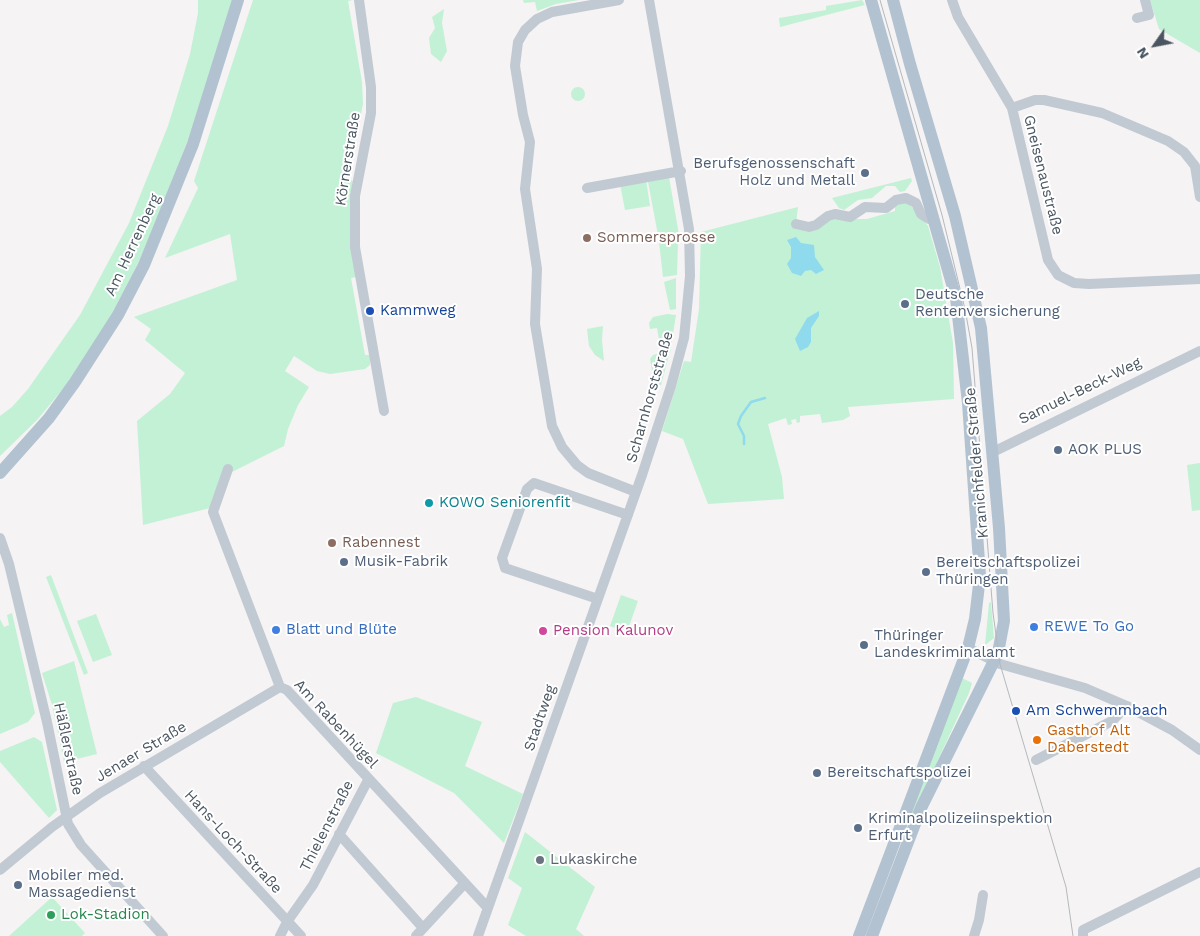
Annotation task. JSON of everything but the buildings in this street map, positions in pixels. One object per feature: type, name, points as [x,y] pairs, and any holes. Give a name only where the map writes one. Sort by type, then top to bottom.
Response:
[{"type":"main road","name":"Am Herrenberg","points":[[0,473],[44,424],[75,382],[118,316],[144,265],[193,144],[238,0]]},
{"type":"main road","name":"Kranichfelder Straße","points":[[871,0],[956,298],[972,454],[980,576],[976,619],[968,648]]},
{"type":"main road","name":"Kranichfelder Straße","points":[[893,0],[912,72],[956,216],[977,303],[984,350],[993,452],[1004,621],[1001,644],[994,662]]},
{"type":"main road","name":"Samuel-Beck-Weg","points":[[972,454],[993,452]]},
{"type":"main road","points":[[872,936],[888,878],[968,648]]},
{"type":"main road","points":[[859,936],[994,662]]},
{"type":"street","name":"Körnerstraße","points":[[359,0],[370,87],[371,113],[355,196],[355,247],[384,411]]},
{"type":"street","points":[[619,0],[552,12],[537,19],[525,30],[518,42],[515,52],[515,66],[523,115],[530,142],[525,189],[537,269],[535,324],[552,426],[562,447],[577,465],[588,473],[636,492]]},
{"type":"street","name":"Scharnhorststraße","points":[[629,513],[671,386],[684,338],[690,276],[690,236],[649,0]]},
{"type":"street","points":[[952,0],[958,17],[1012,108]]},
{"type":"street","points":[[1137,18],[1149,14],[1145,0]]},
{"type":"street","name":"Gneisenaustraße","points":[[1200,197],[1195,166],[1184,152],[1168,141],[1102,113],[1044,100],[1035,100],[1012,108],[1048,260],[1058,275],[1074,283],[1089,284],[1200,279]]},
{"type":"street","points":[[587,188],[680,171]]},
{"type":"street","points":[[796,224],[809,227],[835,214],[850,217],[865,207],[881,209],[896,200],[915,194],[919,188]]},
{"type":"street","points":[[906,198],[916,202],[921,214],[929,220]]},
{"type":"street","name":"Samuel-Beck-Weg","points":[[993,452],[1200,351]]},
{"type":"street","name":"Am Rabenhügel","points":[[228,469],[212,512],[280,687],[287,690],[368,780],[488,907]]},
{"type":"street","points":[[598,599],[505,568],[502,558],[528,488],[534,483],[629,513]]},
{"type":"street","name":"Stadtweg","points":[[478,936],[629,513]]},
{"type":"street","name":"Häßlerstraße","points":[[0,538],[9,564],[47,722],[66,817],[73,835],[163,936]]},
{"type":"street","points":[[968,648],[994,662],[1085,688],[1127,706],[1172,730],[1200,750]]},
{"type":"street","name":"Jenaer Straße","points":[[0,870],[66,817],[144,766],[280,687]]},
{"type":"street","points":[[1036,760],[1112,721],[1127,706]]},
{"type":"street","name":"Hans-Loch-Straße","points":[[144,766],[301,936]]},
{"type":"street","name":"Thielenstraße","points":[[280,936],[287,922],[303,902],[368,780]]},
{"type":"street","points":[[339,834],[419,932],[465,883]]},
{"type":"street","points":[[1083,933],[1200,872]]},
{"type":"street","points":[[974,936],[983,895]]},
{"type":"green space","points":[[198,0],[232,0],[203,101],[151,236],[114,313],[67,384],[37,420],[0,456],[0,416],[12,407],[28,389],[80,315],[129,223],[168,126],[190,54],[198,13]]},
{"type":"green space","points":[[253,0],[353,0],[348,1],[362,82],[363,104],[347,178],[353,181],[350,218],[356,277],[351,278],[365,355],[370,355],[370,365],[365,369],[330,374],[317,371],[294,356],[285,371],[309,387],[298,405],[288,429],[284,446],[220,478],[210,508],[143,525],[137,421],[170,394],[185,373],[145,340],[151,329],[134,317],[237,280],[230,234],[165,258],[198,188],[194,181]]},
{"type":"green space","points":[[523,0],[579,0],[556,4],[537,11],[535,2],[524,3]]},
{"type":"green space","points":[[862,0],[865,5],[780,27],[779,18],[826,10],[826,6]]},
{"type":"green space","points":[[1150,0],[1200,0],[1200,53],[1159,29]]},
{"type":"green space","points":[[444,9],[442,23],[447,51],[441,62],[431,54],[429,38],[435,28],[432,17]]},
{"type":"green space","points":[[575,87],[581,87],[585,94],[581,101],[575,101],[571,97],[571,91]]},
{"type":"green space","points":[[669,177],[679,235],[661,237],[658,235],[648,182]]},
{"type":"green space","points":[[911,178],[912,181],[905,191],[900,192],[895,186],[886,186],[872,198],[858,200],[844,210],[839,208],[832,198]]},
{"type":"green space","points":[[646,180],[650,206],[625,210],[620,184]]},
{"type":"green space","points":[[906,200],[928,226],[940,267],[953,343],[954,399],[848,407],[850,416],[843,420],[822,423],[820,414],[800,416],[800,422],[797,423],[796,419],[791,420],[792,424],[788,425],[786,418],[768,424],[782,477],[784,499],[708,504],[683,439],[662,431],[684,361],[691,362],[699,309],[701,232],[798,207],[796,224],[826,219],[867,219],[895,211],[895,205]]},
{"type":"green space","points":[[661,240],[678,240],[677,275],[663,277],[659,242]]},
{"type":"green space","points":[[676,278],[676,309],[670,310],[664,282]]},
{"type":"green space","points":[[667,314],[676,315],[670,353],[661,351],[657,328],[650,329],[649,323],[653,317]]},
{"type":"green space","points":[[603,326],[604,361],[595,355],[589,346],[587,329]]},
{"type":"green space","points":[[661,353],[669,355],[661,385],[655,387],[650,359],[653,355]]},
{"type":"green space","points":[[1200,463],[1200,510],[1192,511],[1187,465]]},
{"type":"green space","points":[[51,575],[88,673],[84,675],[46,577]]},
{"type":"green space","points":[[621,595],[638,601],[627,632],[610,626]]},
{"type":"green space","points":[[991,602],[994,638],[985,645],[989,603]]},
{"type":"green space","points":[[12,613],[35,713],[28,722],[0,734],[0,619],[4,627],[9,625],[7,615]]},
{"type":"green space","points":[[96,614],[112,655],[93,662],[77,621]]},
{"type":"green space","points":[[74,661],[97,754],[64,762],[52,705],[42,673]]},
{"type":"green space","points":[[962,678],[972,683],[969,693],[913,814],[911,813]]},
{"type":"green space","points":[[416,697],[482,722],[465,766],[523,794],[504,843],[454,793],[376,753],[393,703]]},
{"type":"green space","points":[[34,737],[42,742],[57,810],[49,818],[0,762],[0,751]]},
{"type":"green space","points":[[525,832],[595,887],[576,929],[584,936],[526,936],[508,925],[522,888],[508,878]]},
{"type":"green space","name":"Lok-Stadion","points":[[52,897],[85,933],[82,936],[9,936]]},
{"type":"water","points":[[796,237],[801,243],[814,245],[815,257],[824,270],[816,274],[811,270],[805,271],[801,276],[792,273],[787,264],[791,258],[791,247],[787,240]]},
{"type":"water","points":[[819,311],[819,316],[811,328],[811,342],[808,347],[800,351],[795,339],[807,318]]},
{"type":"waterway","points":[[744,444],[744,436],[738,424],[741,416],[751,402],[765,398]]},
{"type":"tram line","points":[[880,0],[942,215],[965,309],[972,348],[993,613],[1000,664],[1066,887],[1073,936]]},
{"type":"place","name":"Berufsgenossenschaft Holz und Metall","points":[[865,173]]},
{"type":"place","name":"Sommersprosse","points":[[587,238]]},
{"type":"place","name":"Deutsche Rentenversicherung","points":[[905,304]]},
{"type":"place","name":"Kammweg","points":[[370,311]]},
{"type":"place","name":"AOK PLUS","points":[[1058,450]]},
{"type":"place","name":"KOWO Seniorenfit","points":[[429,503]]},
{"type":"place","name":"Rabennest","points":[[332,543]]},
{"type":"place","name":"Musik-Fabrik","points":[[344,562]]},
{"type":"place","name":"Bereitschaftspolizei Thüringen","points":[[926,572]]},
{"type":"place","name":"REWE To Go","points":[[1034,627]]},
{"type":"place","name":"Blatt und Blüte","points":[[276,630]]},
{"type":"place","name":"Pension Kalunov","points":[[543,631]]},
{"type":"place","name":"Thüringer Landeskriminalamt","points":[[864,645]]},
{"type":"place","name":"Am Schwemmbach","points":[[1016,711]]},
{"type":"place","name":"Gasthof Alt Daberstedt","points":[[1037,740]]},
{"type":"place","name":"Bereitschaftspolizei","points":[[817,773]]},
{"type":"place","name":"Kriminalpolizeiinspektion Erfurt","points":[[858,828]]},
{"type":"place","name":"Lukaskirche","points":[[540,860]]},
{"type":"place","name":"Mobiler med. Massagedienst","points":[[18,885]]},
{"type":"place","name":"Lok-Stadion","points":[[51,915]]}]
